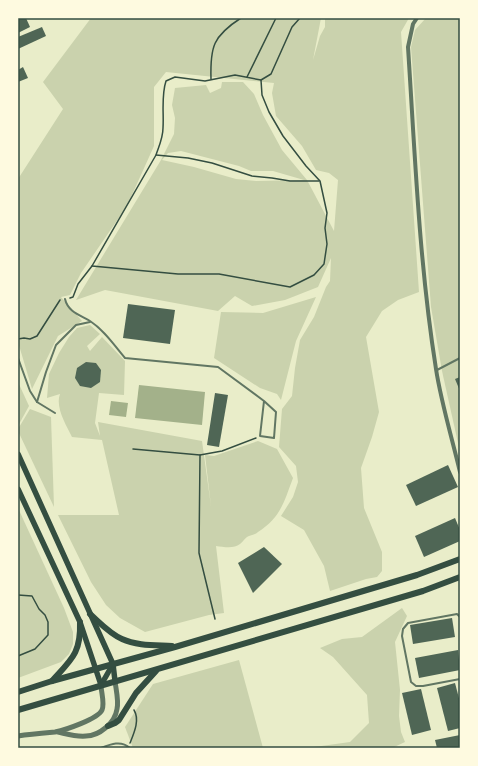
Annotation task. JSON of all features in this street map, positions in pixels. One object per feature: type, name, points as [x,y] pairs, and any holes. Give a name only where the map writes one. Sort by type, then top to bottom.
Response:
[{"type":"main road","points":[[18,454],[113,664],[115,681]]},
{"type":"main road","points":[[18,489],[80,622],[101,685]]},
{"type":"main road","points":[[18,692],[417,575],[460,559]]},
{"type":"main road","points":[[18,710],[423,591],[460,577]]},
{"type":"main road","points":[[90,614],[110,632],[123,640],[136,643],[175,647]]},
{"type":"main road","points":[[52,681],[76,653],[80,636],[80,622]]},
{"type":"main road","points":[[101,685],[113,664]]},
{"type":"main road","points":[[108,726],[119,720],[143,684],[157,670]]},
{"type":"street","points":[[417,18],[413,24],[408,47],[427,305],[436,371],[460,472]]},
{"type":"street","points":[[57,732],[85,737],[108,726],[115,717],[118,708],[115,681]]},
{"type":"street","points":[[18,736],[57,732],[89,720],[99,714],[103,706],[101,685]]},
{"type":"lane","points":[[65,299],[67,306],[74,312],[100,328],[125,358],[218,367],[264,401],[276,412],[274,438],[260,436],[264,401]]},
{"type":"lane","points":[[37,402],[56,345],[76,325],[91,322]]},
{"type":"lane","points":[[18,358],[30,391],[37,402],[55,413]]},
{"type":"lane","points":[[436,371],[460,358]]},
{"type":"lane","points":[[18,366],[22,369]]},
{"type":"lane","points":[[460,617],[457,614],[408,623],[403,629],[402,636],[411,682],[416,686],[460,679]]},
{"type":"lane","points":[[101,748],[113,743],[121,743],[129,747]]},
{"type":"path","points":[[211,80],[210,61],[215,42],[227,28],[241,18]]},
{"type":"path","points":[[247,77],[276,18]]},
{"type":"path","points":[[18,339],[30,339],[38,336],[60,300],[73,297],[78,284],[92,266],[156,155],[162,134],[163,89],[166,81],[175,78],[205,81],[235,75],[261,80],[271,74],[292,27],[300,18]]},
{"type":"path","points":[[92,266],[178,274],[219,274],[290,287],[314,275],[324,264],[327,244],[325,228],[327,212],[320,181],[282,136],[272,118],[262,94],[261,80]]},
{"type":"path","points":[[156,155],[188,158],[212,163],[252,176],[290,181],[320,181]]},
{"type":"path","points":[[133,449],[200,455],[222,450],[260,436]]},
{"type":"path","points":[[200,455],[199,553],[216,619]]},
{"type":"path","points":[[18,595],[32,596],[48,622],[48,635],[35,649],[18,656]]},
{"type":"path","points":[[129,747],[136,723],[136,714],[130,702]]},
{"type":"shaded area","points":[[91,18],[321,18],[313,60],[320,36],[325,27],[325,18],[409,18],[401,32],[419,292],[398,300],[382,311],[366,337],[379,412],[361,468],[364,508],[382,552],[382,571],[377,577],[366,579],[330,591],[324,566],[304,530],[281,516],[293,497],[298,482],[296,466],[279,447],[282,409],[292,396],[300,340],[314,317],[326,287],[330,281],[331,258],[318,287],[285,300],[252,306],[235,296],[218,311],[105,290],[76,300],[161,160],[174,134],[175,118],[172,105],[175,88],[206,85],[210,93],[221,88],[222,82],[243,82],[254,94],[263,115],[282,150],[307,180],[334,231],[338,180],[329,173],[316,170],[302,146],[276,116],[272,93],[274,83],[166,72],[154,87],[154,146],[127,206],[81,273],[70,295],[61,297],[82,321],[58,336],[32,389],[18,342],[18,179],[63,109],[43,82]],"holes":[[[181,151],[239,166],[251,171],[273,171],[304,180],[256,181],[236,179],[162,160],[168,153]]]},
{"type":"shaded area","points":[[426,18],[460,18],[460,452],[442,371],[431,307],[411,47],[415,30]]},
{"type":"shaded area","points":[[316,297],[296,341],[281,400],[277,394],[260,388],[214,358],[221,312],[263,313]]},
{"type":"shaded area","points":[[90,325],[100,334],[87,346],[90,351],[102,337],[125,361],[124,395],[99,393],[95,423],[100,436],[98,422],[202,441],[211,506],[205,455],[214,456],[258,441],[277,449],[293,478],[281,508],[272,521],[255,534],[247,537],[238,546],[216,546],[224,613],[209,615],[145,632],[120,618],[106,605],[91,582],[58,515],[119,515],[102,440],[72,437],[64,422],[60,410],[60,394],[47,398],[49,374],[59,353],[69,337],[77,328]]},
{"type":"shaded area","points":[[18,382],[29,406],[18,426]]},
{"type":"shaded area","points":[[139,385],[205,392],[202,425],[135,418]]},
{"type":"shaded area","points":[[111,401],[128,403],[126,417],[109,415]]},
{"type":"shaded area","points":[[30,409],[51,417],[54,507],[18,431]]},
{"type":"shaded area","points":[[18,508],[64,608],[73,632],[73,644],[69,654],[61,662],[18,678]]},
{"type":"shaded area","points":[[402,608],[407,616],[395,642],[400,690],[399,716],[401,732],[405,742],[392,748],[307,748],[350,742],[369,723],[367,695],[333,657],[320,648],[342,639],[362,637]]},
{"type":"shaded area","points":[[239,660],[263,748],[133,748],[125,727],[153,684]]},
{"type":"building","points":[[18,18],[26,18],[30,27],[18,33]]},
{"type":"building","points":[[42,27],[46,36],[18,49],[18,37]]},
{"type":"building","points":[[23,67],[28,78],[18,82],[18,70]]},
{"type":"building","points":[[128,304],[175,310],[170,344],[123,338]]},
{"type":"building","points":[[86,362],[96,363],[101,370],[100,382],[91,388],[80,386],[75,378],[77,368]]},
{"type":"building","points":[[460,377],[460,391],[455,379]]},
{"type":"building","points":[[215,393],[228,395],[219,447],[207,445]]},
{"type":"building","points":[[448,465],[458,487],[416,506],[406,485]]},
{"type":"building","points":[[455,518],[460,530],[460,541],[424,557],[415,536]]},
{"type":"building","points":[[264,547],[282,564],[253,593],[238,563]]},
{"type":"building","points":[[452,618],[455,637],[413,644],[410,625]]},
{"type":"building","points":[[458,650],[460,670],[419,678],[415,658]]},
{"type":"building","points":[[455,683],[460,702],[460,728],[448,731],[437,688]]},
{"type":"building","points":[[421,689],[431,730],[412,735],[402,693]]},
{"type":"building","points":[[460,735],[460,748],[437,748],[435,740]]}]
